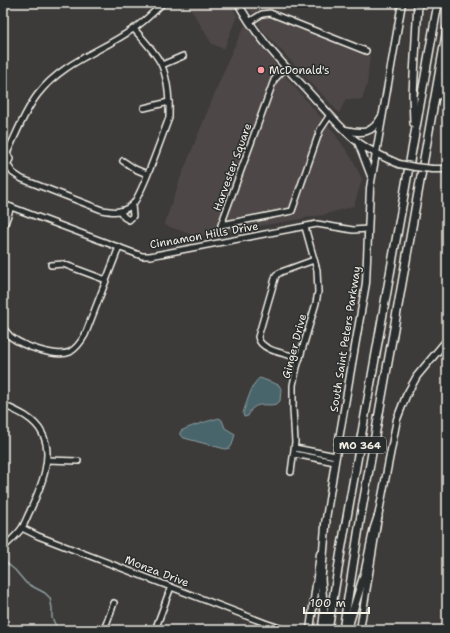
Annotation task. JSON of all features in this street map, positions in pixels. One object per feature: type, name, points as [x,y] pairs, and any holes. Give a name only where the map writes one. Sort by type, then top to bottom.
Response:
[{"type":"highway","points":[[414,141],[413,94],[418,3]]},
{"type":"highway","name":"MO 364","points":[[328,630],[438,3]]},
{"type":"highway","name":"MO 364","points":[[343,630],[358,531],[447,29]]},
{"type":"highway","points":[[432,110],[447,73]]},
{"type":"highway","points":[[347,630],[365,572],[378,517]]},
{"type":"highway","points":[[322,630],[324,615],[321,580],[326,521]]},
{"type":"main road","points":[[238,3],[249,22],[266,45],[343,130],[358,142],[376,154],[399,164],[432,169],[447,169]]},
{"type":"main road","name":"South Saint Peters Parkway","points":[[310,630],[335,459],[368,271],[368,229],[372,179],[402,3]]},
{"type":"main road","points":[[343,130],[363,132],[370,130],[377,124],[384,111]]},
{"type":"main road","points":[[358,142],[372,179]]},
{"type":"main road","points":[[360,630],[378,517],[399,411],[417,376],[447,340]]},
{"type":"street","points":[[134,29],[162,65],[169,102],[169,118],[139,195],[132,205],[120,212],[102,210],[22,179],[13,173],[5,165],[10,159],[5,152],[24,114],[38,91],[58,74],[81,58],[134,29],[163,3]]},
{"type":"street","points":[[399,3],[400,15]]},
{"type":"street","points":[[249,22],[262,14],[270,13],[366,51]]},
{"type":"street","points":[[162,65],[183,56]]},
{"type":"street","name":"Harvester Square","points":[[286,67],[274,80],[221,225],[292,210],[320,130],[330,115]]},
{"type":"street","points":[[144,108],[169,102]]},
{"type":"street","points":[[123,161],[135,169],[147,174]]},
{"type":"street","name":"Cinnamon Hills Drive","points":[[3,204],[142,256],[150,256],[317,224],[353,230],[368,229]]},
{"type":"street","points":[[120,212],[129,220],[133,216],[132,205]]},
{"type":"street","points":[[3,229],[11,207]]},
{"type":"street","name":"Ginger Drive","points":[[291,472],[295,451],[293,393],[295,376],[317,297],[318,275],[305,227]]},
{"type":"street","points":[[3,328],[16,340],[48,353],[56,354],[70,352],[79,346],[85,336],[119,248]]},
{"type":"street","points":[[300,358],[266,348],[260,344],[258,337],[276,275],[314,260]]},
{"type":"street","points":[[51,265],[67,265],[106,280]]},
{"type":"street","points":[[3,405],[24,415],[42,431],[45,439],[47,460],[38,494],[22,528],[3,548]]},
{"type":"street","points":[[295,451],[335,459]]},
{"type":"street","points":[[47,460],[78,461]]},
{"type":"street","name":"Monza Drive","points":[[22,528],[38,536],[264,623],[286,630]]},
{"type":"street","points":[[155,630],[171,587]]},
{"type":"street","points":[[104,630],[114,603]]},
{"type":"shaded area","points":[[187,3],[231,3],[237,16],[224,49],[212,44]]},
{"type":"shaded area","points":[[245,3],[273,3],[273,10],[253,14]]},
{"type":"shaded area","points":[[268,16],[370,56],[367,85],[362,100],[346,99],[339,113],[263,31],[259,24],[262,18]]},
{"type":"shaded area","points":[[245,25],[286,77],[333,131],[353,160],[362,179],[354,206],[323,215],[198,237],[164,225],[180,179],[231,53]]},
{"type":"water","points":[[260,378],[279,385],[281,389],[280,401],[275,404],[256,406],[251,410],[248,416],[244,417],[243,413],[250,393],[257,380]]},
{"type":"water","points":[[219,418],[222,420],[225,428],[235,434],[230,448],[225,449],[184,438],[180,435],[180,432],[186,428]]},
{"type":"waterway","points":[[3,560],[15,570],[26,583],[45,593],[50,598],[52,618],[58,630]]},
{"type":"place","name":"McDonald's","points":[[261,70]]}]
